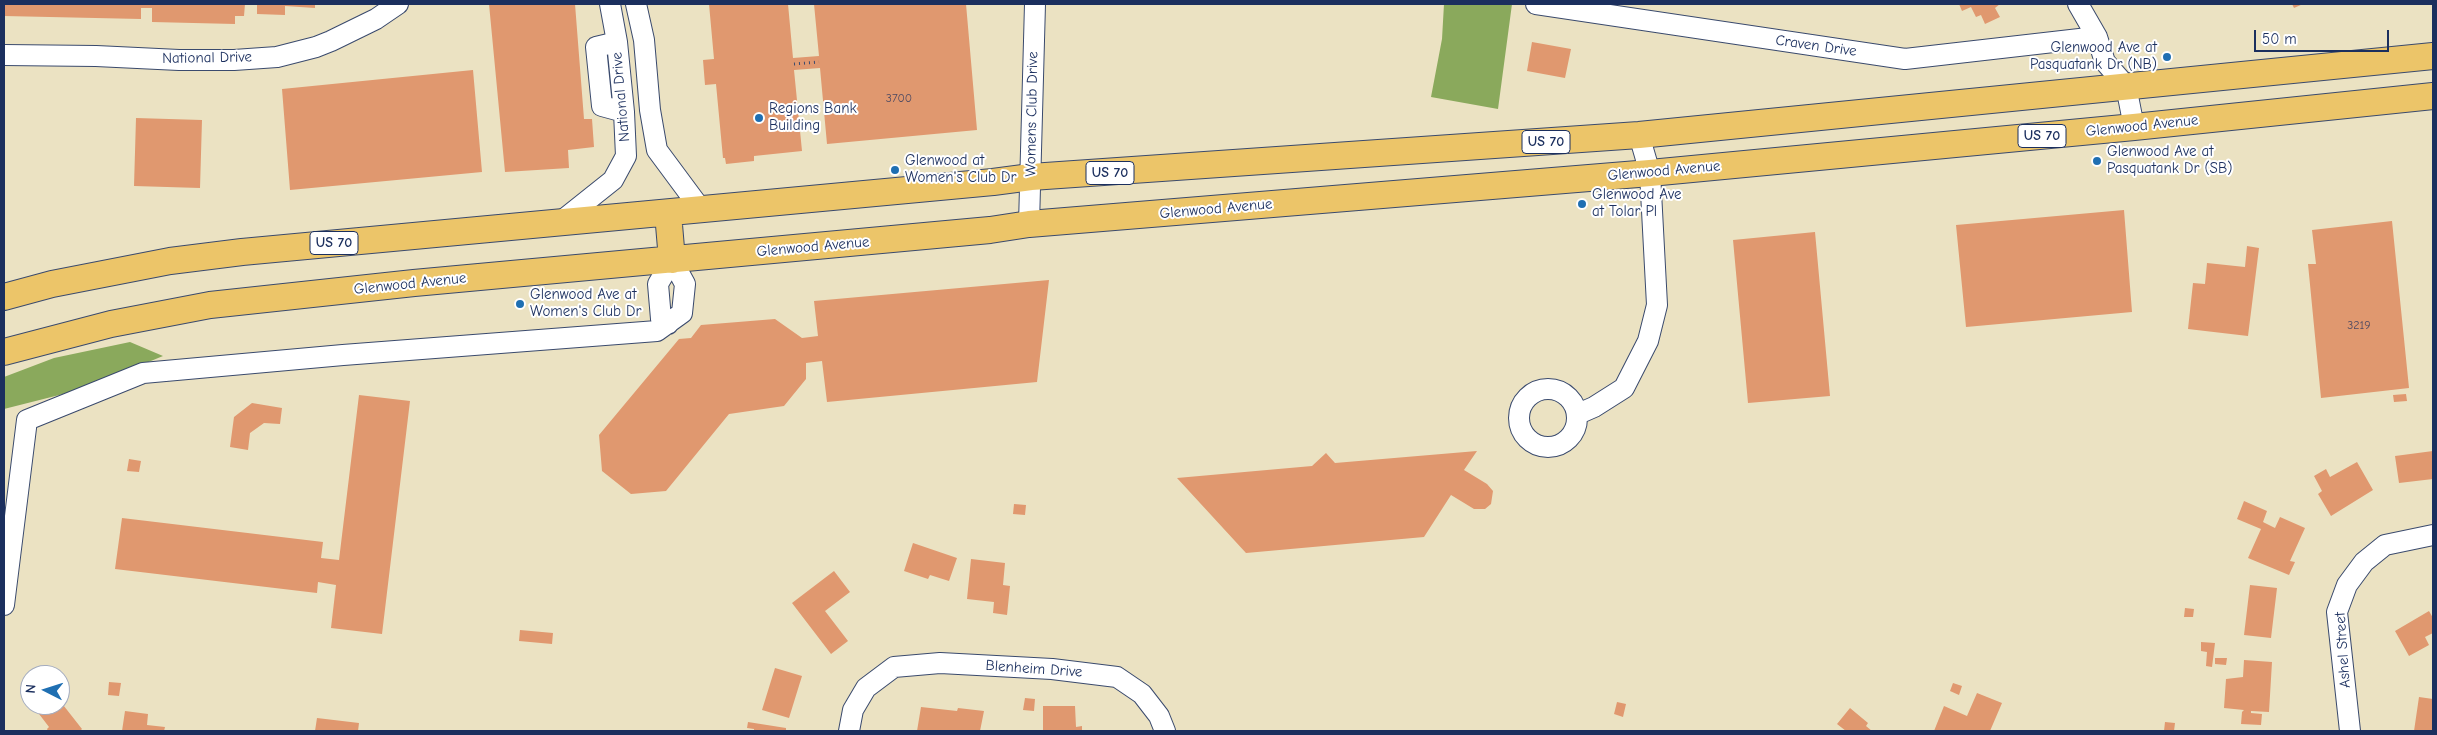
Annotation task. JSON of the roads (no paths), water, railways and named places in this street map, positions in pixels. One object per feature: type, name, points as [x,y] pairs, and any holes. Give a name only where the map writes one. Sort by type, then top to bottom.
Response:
[{"type":"main road","name":"US 70","points":[[4,297],[52,284],[170,261],[252,251],[668,213],[700,208],[1031,177],[1639,135],[2433,56]]},
{"type":"main road","name":"Glenwood Avenue","points":[[4,352],[111,324],[210,305],[414,283],[990,230],[1029,224],[1650,172],[2134,127],[2433,96]]},
{"type":"main road","points":[[668,213],[672,260]]},
{"type":"street","name":"National Drive","points":[[4,55],[96,56],[178,60],[234,60],[277,56],[316,47],[332,41],[376,20],[398,4]]},
{"type":"street","name":"National Drive","points":[[559,222],[613,180],[626,156],[617,42],[610,4]]},
{"type":"street","name":"National Drive","points":[[636,4],[644,40],[650,110],[657,150],[700,208]]},
{"type":"street","name":"Womens Club Drive","points":[[1029,224],[1034,4]]},
{"type":"street","name":"Craven Drive","points":[[1536,4],[1905,59],[2097,36]]},
{"type":"street","points":[[2078,4],[2097,36],[2105,62],[2126,86],[2134,127]]},
{"type":"street","points":[[1578,414],[1594,407],[1624,388],[1648,341],[1657,305],[1650,172],[1639,135]]},
{"type":"street","points":[[668,324],[660,319],[658,284],[672,260]]},
{"type":"street","points":[[4,605],[27,420],[143,373],[352,354],[657,331],[682,313],[685,284],[672,260]]},
{"type":"street","name":"Ashel Street","points":[[2350,731],[2337,612],[2347,585],[2364,562],[2385,545],[2433,535]]},
{"type":"street","name":"Blenheim Drive","points":[[849,731],[853,710],[866,688],[879,678],[894,667],[940,663],[1052,669],[1117,677],[1142,694],[1159,716],[1165,731]]},
{"type":"place","name":"Glenwood Ave at Pasquatank Dr (NB)","points":[[2167,57]]},
{"type":"place","name":"Regions Bank Building","points":[[759,118]]},
{"type":"place","name":"Glenwood Ave at Pasquatank Dr (SB)","points":[[2097,161]]},
{"type":"place","name":"Glenwood at Women's Club Dr","points":[[895,170]]},
{"type":"place","name":"Glenwood Ave at Tolar Pl","points":[[1582,204]]},
{"type":"place","name":"Glenwood Ave at Women's Club Dr","points":[[520,304]]}]
